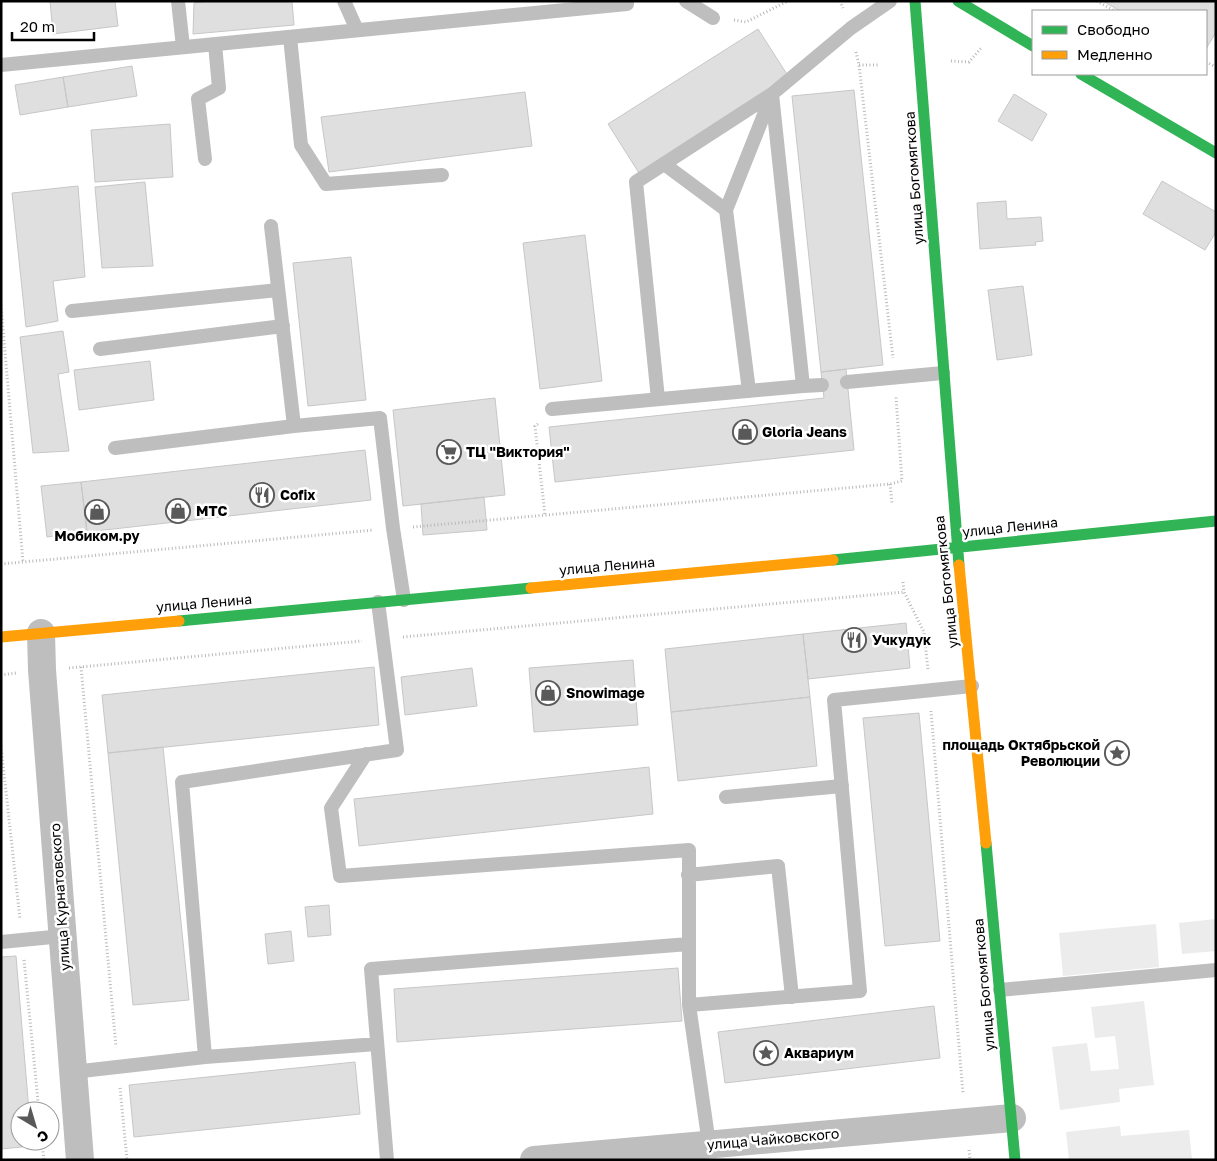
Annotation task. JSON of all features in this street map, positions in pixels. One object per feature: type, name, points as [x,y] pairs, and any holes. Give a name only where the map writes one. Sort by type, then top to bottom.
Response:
[{"type":"main road","name":"улица Богомягкова","points":[[915,1],[957,547],[972,686],[1015,1160]]},
{"type":"main road","points":[[958,1],[1032,45]]},
{"type":"main road","points":[[1083,75],[1213,147]]},
{"type":"main road","name":"улица Ленина","points":[[1,638],[1216,521]]},
{"type":"street","name":"улица Курнатовского","points":[[41,633],[42,670],[80,1160]]},
{"type":"street","name":"улица Чайковского","points":[[534,1160],[582,1158],[709,1144],[1012,1118]]},
{"type":"lane","points":[[178,1],[183,47]]},
{"type":"lane","points":[[344,1],[357,30]]},
{"type":"lane","points":[[1,65],[627,4],[627,1]]},
{"type":"lane","points":[[686,1],[713,18]]},
{"type":"lane","points":[[658,399],[636,182],[772,94],[851,28],[890,1]]},
{"type":"lane","points":[[290,37],[301,145],[326,184],[442,175]]},
{"type":"lane","points":[[205,159],[198,99],[219,88],[215,44]]},
{"type":"lane","points":[[749,391],[726,210],[772,94]]},
{"type":"lane","points":[[772,94],[803,386]]},
{"type":"lane","points":[[664,164],[726,210]]},
{"type":"lane","points":[[271,226],[294,426]]},
{"type":"lane","points":[[72,311],[278,290]]},
{"type":"lane","points":[[100,349],[283,326]]},
{"type":"lane","points":[[847,382],[943,373]]},
{"type":"lane","points":[[552,409],[822,385]]},
{"type":"lane","points":[[115,448],[294,426],[380,418],[404,600]]},
{"type":"lane","points":[[205,1057],[182,782],[397,750],[378,602]]},
{"type":"lane","points":[[689,1005],[860,991],[834,700],[972,686]]},
{"type":"lane","points":[[366,754],[331,808],[340,876],[689,850],[689,1005],[709,1144]]},
{"type":"lane","points":[[726,797],[842,786]]},
{"type":"lane","points":[[688,875],[778,866],[792,997]]},
{"type":"lane","points":[[1,942],[63,936]]},
{"type":"lane","points":[[387,1160],[371,970],[688,944]]},
{"type":"lane","points":[[1000,990],[1216,970]]},
{"type":"lane","points":[[73,1072],[205,1057],[377,1044]]},
{"type":"path","points":[[713,18],[746,22],[788,1]]},
{"type":"path","points":[[1097,1],[1113,10]]},
{"type":"path","points":[[1,564],[890,484],[902,481],[895,378],[859,66],[851,28]]},
{"type":"path","points":[[951,61],[969,62],[982,46]]},
{"type":"path","points":[[859,66],[878,65]]},
{"type":"path","points":[[1,305],[23,562]]},
{"type":"path","points":[[544,515],[535,426],[552,409]]},
{"type":"path","points":[[890,484],[892,503]]},
{"type":"path","points":[[902,578],[904,592],[924,632],[970,1160]]},
{"type":"path","points":[[1,675],[904,592]]},
{"type":"path","points":[[81,667],[127,1160]]},
{"type":"shaded area","points":[[1216,919],[1216,951],[1182,954],[1179,923]]},
{"type":"shaded area","points":[[1156,924],[1159,967],[1063,976],[1059,933]]},
{"type":"shaded area","points":[[1144,1001],[1154,1085],[1119,1089],[1120,1102],[1060,1110],[1052,1047],[1087,1043],[1091,1071],[1119,1069],[1115,1036],[1095,1038],[1091,1007]]},
{"type":"shaded area","points":[[1120,1126],[1121,1136],[1189,1130],[1192,1160],[1069,1160],[1066,1132]]},
{"type":"building","points":[[50,1],[115,1],[118,26],[53,34]]},
{"type":"building","points":[[211,1],[292,1],[294,25],[193,34],[194,3]]},
{"type":"building","points":[[1103,1],[1216,1],[1216,32],[1207,47],[1207,10],[1118,10]]},
{"type":"building","points":[[758,29],[790,79],[639,173],[608,124]]},
{"type":"building","points":[[132,66],[137,96],[68,107],[63,77]]},
{"type":"building","points":[[63,77],[68,107],[20,115],[15,85]]},
{"type":"building","points":[[854,90],[883,365],[821,372],[792,96]]},
{"type":"building","points":[[525,92],[532,146],[329,172],[321,117]]},
{"type":"building","points":[[1014,94],[1047,114],[1032,141],[998,121]]},
{"type":"building","points":[[170,124],[173,177],[95,182],[91,130]]},
{"type":"building","points":[[1162,181],[1216,212],[1216,232],[1205,250],[1143,214]]},
{"type":"building","points":[[145,182],[153,266],[102,268],[95,187]]},
{"type":"building","points":[[78,186],[85,277],[53,281],[58,321],[26,327],[12,193]]},
{"type":"building","points":[[1006,201],[1007,219],[1041,217],[1043,241],[1035,242],[1036,245],[980,249],[977,203]]},
{"type":"building","points":[[585,235],[602,381],[540,389],[523,243]]},
{"type":"building","points":[[351,257],[366,400],[308,406],[293,263]]},
{"type":"building","points":[[1023,286],[1032,355],[997,360],[988,290]]},
{"type":"building","points":[[63,331],[69,372],[58,374],[69,451],[33,453],[20,337]]},
{"type":"building","points":[[150,361],[154,400],[79,410],[74,370]]},
{"type":"building","points":[[846,369],[854,450],[555,482],[549,427],[824,398],[821,372]]},
{"type":"building","name":"ТЦ \"Виктория\"","points":[[495,398],[505,495],[403,506],[393,410]]},
{"type":"building","points":[[365,450],[371,500],[87,532],[81,482]]},
{"type":"building","points":[[81,482],[87,532],[47,537],[41,486]]},
{"type":"building","points":[[484,497],[487,530],[423,535],[421,504]]},
{"type":"building","points":[[906,623],[910,668],[808,679],[803,634]]},
{"type":"building","points":[[803,634],[810,697],[671,712],[665,649]]},
{"type":"building","points":[[633,660],[638,725],[534,732],[529,668]]},
{"type":"building","points":[[374,667],[379,725],[108,753],[102,695]]},
{"type":"building","points":[[472,668],[477,706],[405,715],[401,677]]},
{"type":"building","points":[[810,697],[817,766],[678,781],[671,712]]},
{"type":"building","points":[[919,713],[940,941],[885,946],[863,718]]},
{"type":"building","points":[[163,747],[189,1000],[133,1005],[108,753]]},
{"type":"building","points":[[649,767],[653,814],[359,846],[354,799]]},
{"type":"building","points":[[329,905],[331,935],[308,937],[305,907]]},
{"type":"building","points":[[291,931],[294,961],[268,964],[265,934]]},
{"type":"building","points":[[16,956],[28,1101],[10,1101],[10,1148],[1,1149],[1,957]]},
{"type":"building","points":[[678,968],[682,1021],[397,1042],[394,989]]},
{"type":"building","points":[[934,1006],[940,1058],[725,1083],[718,1032]]},
{"type":"building","points":[[355,1062],[360,1114],[134,1137],[129,1085]]},
{"type":"traffic: fast","points":[[915,1],[959,565]]},
{"type":"traffic: fast","points":[[958,1],[1032,45]]},
{"type":"traffic: fast","points":[[1083,75],[1216,153]]},
{"type":"traffic: fast","points":[[833,560],[1216,521]]},
{"type":"traffic: fast","points":[[179,621],[531,588]]},
{"type":"traffic: fast","points":[[986,843],[1015,1160]]},
{"type":"traffic: slow","points":[[531,588],[833,560]]},
{"type":"traffic: slow","points":[[959,565],[986,843]]},
{"type":"traffic: slow","points":[[1,637],[179,621]]},
{"type":"place","name":"Gloria Jeans","points":[[745,432]]},
{"type":"place","name":"ТЦ \"Виктория\"","points":[[449,452]]},
{"type":"place","name":"Cofix","points":[[262,495]]},
{"type":"place","name":"МТС","points":[[178,511]]},
{"type":"place","name":"Мобиком.ру","points":[[97,512]]},
{"type":"place","name":"Учкудук","points":[[854,640]]},
{"type":"place","name":"Snowimage","points":[[548,693]]},
{"type":"place","name":"площадь Октябрьской Революции","points":[[1117,753]]},
{"type":"place","name":"Аквариум","points":[[766,1053]]}]
